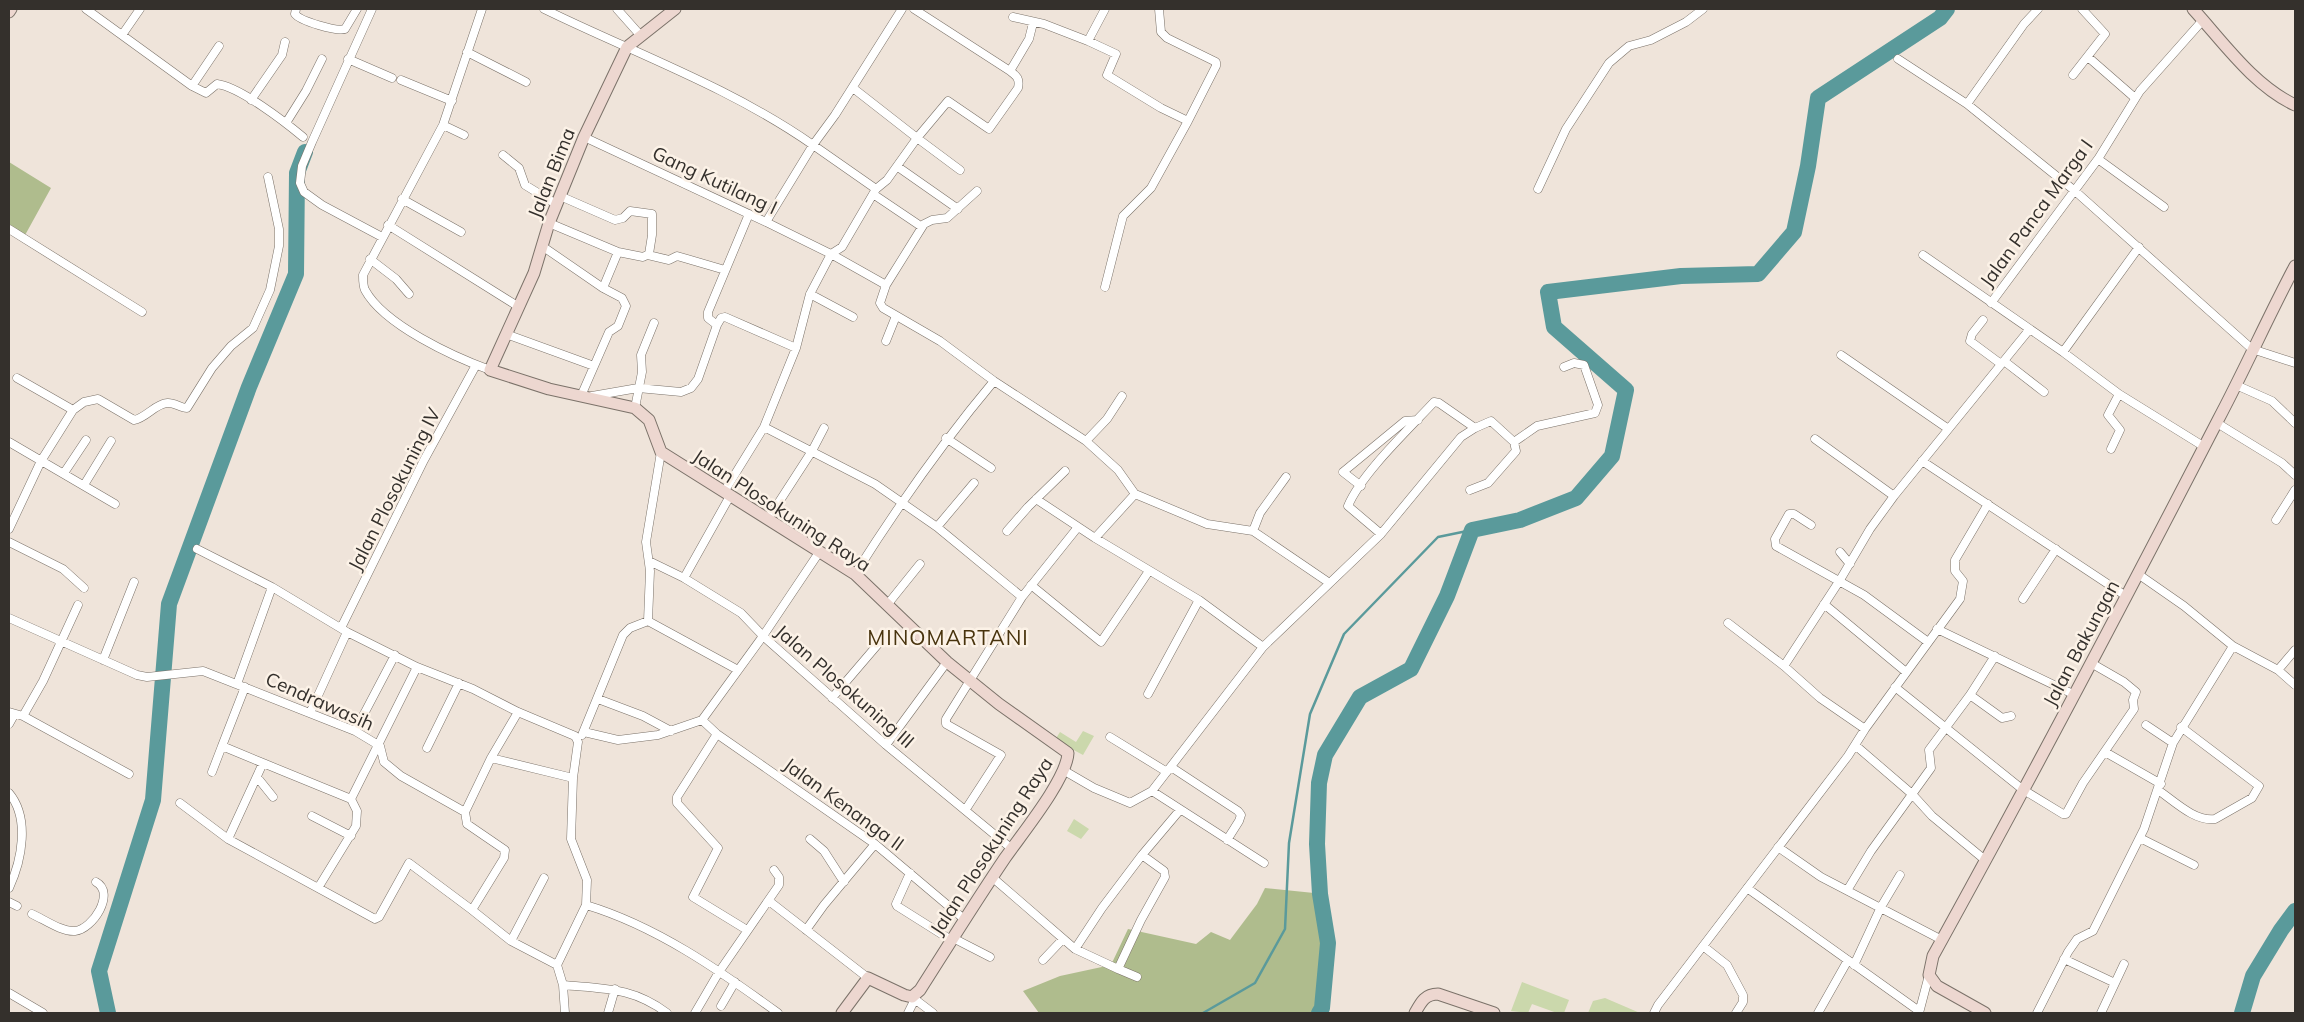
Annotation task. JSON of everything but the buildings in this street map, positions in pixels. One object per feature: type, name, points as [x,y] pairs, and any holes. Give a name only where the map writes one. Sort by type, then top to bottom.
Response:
[{"type":"street","points":[[86,9],[192,86],[206,93],[217,84],[223,85],[265,109],[303,137]]},
{"type":"street","points":[[122,36],[140,9]]},
{"type":"street","points":[[296,9],[295,14],[300,19],[338,31],[345,29],[357,9]]},
{"type":"street","points":[[372,9],[348,59],[302,166],[300,183],[304,192],[322,205],[382,237]]},
{"type":"street","points":[[482,9],[443,125],[370,259],[363,275],[364,288],[384,312],[411,332],[476,365],[514,379],[634,408],[648,420],[661,452],[646,542],[649,561],[650,606],[648,621]]},
{"type":"street","points":[[544,9],[712,86],[793,130],[922,227]]},
{"type":"street","points":[[617,9],[642,36]]},
{"type":"street","name":"Jalan Bima","points":[[490,370],[534,273],[549,223],[584,136],[627,47],[674,9]]},
{"type":"street","points":[[766,222],[902,9]]},
{"type":"street","points":[[684,578],[764,427],[796,348],[810,294],[831,254],[842,247],[874,191],[898,168],[917,138],[948,101],[989,130],[1018,88],[1017,76],[914,9]]},
{"type":"street","points":[[1088,41],[1105,9]]},
{"type":"street","points":[[1106,287],[1123,216],[1151,188],[1216,66],[1216,62],[1167,38],[1162,32],[1159,9]]},
{"type":"street","points":[[1538,189],[1566,129],[1608,64],[1629,46],[1651,40],[1686,22],[1703,9]]},
{"type":"street","points":[[1967,104],[2024,24],[2038,9]]},
{"type":"street","points":[[2072,75],[2105,34],[2082,9]]},
{"type":"street","points":[[2193,9],[2256,78],[2276,96],[2295,106]]},
{"type":"street","points":[[1013,17],[1044,24],[1116,54],[1117,57],[1107,72],[1110,77],[1160,108],[1188,121]]},
{"type":"street","name":"Jalan Panca Marga I","points":[[2203,20],[2135,98],[2076,191],[1991,304],[2063,352],[2119,394],[2203,446]]},
{"type":"street","points":[[1010,71],[1029,39],[1033,23]]},
{"type":"street","points":[[252,101],[282,55],[285,42]]},
{"type":"street","points":[[192,86],[220,46]]},
{"type":"street","points":[[466,52],[526,82]]},
{"type":"street","points":[[2088,57],[2135,98]]},
{"type":"street","points":[[286,123],[306,91],[322,59]]},
{"type":"street","points":[[348,59],[392,78]]},
{"type":"street","points":[[1898,59],[1967,104],[2076,191],[2252,348],[2295,363]]},
{"type":"street","points":[[401,80],[452,101]]},
{"type":"street","points":[[852,88],[960,170]]},
{"type":"street","points":[[443,125],[464,135]]},
{"type":"street","name":"Gang Kutilang I","points":[[584,136],[831,254],[886,285]]},
{"type":"street","points":[[503,156],[519,168],[525,185],[558,200],[615,220],[623,218],[628,211],[652,214],[652,235],[648,255]]},
{"type":"street","points":[[2098,159],[2164,206]]},
{"type":"street","points":[[898,168],[958,209]]},
{"type":"street","points":[[9,529],[41,461],[73,410],[84,402],[98,398],[134,420],[140,419],[163,404],[170,403],[183,408],[191,403],[212,368],[231,346],[253,328],[270,290],[279,246],[279,229],[268,177]]},
{"type":"street","points":[[977,191],[947,218],[928,221],[922,227],[886,285],[880,303],[883,308],[940,341],[994,381],[1086,441],[1118,470],[1135,494],[1207,524],[1253,531],[1328,582]]},
{"type":"street","points":[[402,199],[462,232]]},
{"type":"street","points":[[717,325],[708,318],[708,312],[749,214]]},
{"type":"street","points":[[549,223],[618,252],[642,257],[648,255],[670,260],[677,256],[725,270]]},
{"type":"street","points":[[388,225],[519,307]]},
{"type":"street","points":[[9,228],[142,312]]},
{"type":"street","points":[[542,246],[603,288],[622,298],[626,306],[618,326],[609,332],[583,397]]},
{"type":"street","points":[[2063,352],[2139,247]]},
{"type":"street","points":[[603,288],[618,252]]},
{"type":"street","points":[[1923,255],[1991,304]]},
{"type":"street","points":[[370,259],[396,279],[409,294]]},
{"type":"street","name":"Jalan Bakungan","points":[[1929,976],[1933,956],[2138,574],[2203,446],[2236,386],[2252,348],[2295,266]]},
{"type":"street","points":[[810,294],[853,316]]},
{"type":"street","points":[[886,341],[896,316]]},
{"type":"street","points":[[583,397],[638,391],[681,392],[691,388],[698,379],[717,325],[721,318],[725,317],[796,348]]},
{"type":"street","points":[[1983,320],[1972,334],[1970,341],[2044,392]]},
{"type":"street","points":[[634,408],[642,372],[641,355],[654,322]]},
{"type":"street","points":[[1784,666],[1840,580],[1870,529],[1894,496],[1947,428],[2029,330]]},
{"type":"street","points":[[506,334],[594,366]]},
{"type":"street","points":[[1841,355],[1947,428]]},
{"type":"street","points":[[1514,442],[1537,426],[1595,413],[1598,405],[1584,365],[1574,363],[1564,367]]},
{"type":"street","name":"Jalan Plosokuning IV","points":[[310,713],[344,630],[424,460],[476,365]]},
{"type":"street","points":[[17,378],[73,410]]},
{"type":"street","points":[[855,574],[901,502],[946,438],[994,381]]},
{"type":"street","points":[[2236,386],[2263,395],[2295,423]]},
{"type":"street","points":[[2111,448],[2120,430],[2108,415],[2119,394]]},
{"type":"street","points":[[1086,441],[1107,419],[1122,396]]},
{"type":"street","points":[[1381,534],[1349,510],[1348,504],[1390,449],[1434,402],[1439,403],[1474,428]]},
{"type":"street","points":[[1360,486],[1343,472],[1405,421],[1418,420]]},
{"type":"street","points":[[1063,770],[1094,788],[1130,803],[1152,791],[1264,647],[1328,582],[1381,534],[1461,437],[1474,428],[1491,421],[1514,442],[1516,450],[1492,479],[1470,490]]},
{"type":"street","points":[[2217,423],[2282,463],[2295,475]]},
{"type":"street","points":[[764,427],[875,484],[937,528],[1022,597]]},
{"type":"street","points":[[768,519],[812,451],[824,428]]},
{"type":"street","points":[[946,438],[991,468]]},
{"type":"street","points":[[1816,438],[1894,496]]},
{"type":"street","points":[[64,473],[86,440]]},
{"type":"street","points":[[84,485],[111,441]]},
{"type":"street","points":[[9,442],[115,504]]},
{"type":"street","name":"Jalan Plosokuning Raya","points":[[661,452],[855,574],[947,662],[999,704],[1064,748],[1068,753],[1063,770],[1032,822],[964,920],[914,998]]},
{"type":"street","points":[[1922,461],[2126,596]]},
{"type":"street","points":[[1007,531],[1036,498],[1065,471]]},
{"type":"street","points":[[1253,531],[1260,513],[1286,477]]},
{"type":"street","points":[[937,528],[974,483]]},
{"type":"street","points":[[2276,520],[2295,490]]},
{"type":"street","points":[[1095,538],[1135,494]]},
{"type":"street","points":[[1036,498],[1095,538],[1199,600],[1264,647]]},
{"type":"street","points":[[1654,1013],[1658,1005],[1855,745],[1960,599],[1964,588],[1963,581],[1955,571],[1954,560],[1988,504]]},
{"type":"street","points":[[1811,525],[1794,514],[1789,514],[1776,539],[1776,546],[1840,580],[1928,642]]},
{"type":"street","points":[[966,809],[1001,755],[945,722],[1022,597],[1078,527]]},
{"type":"street","points":[[9,542],[63,569],[84,588]]},
{"type":"street","points":[[2023,599],[2056,549]]},
{"type":"street","points":[[197,550],[272,587],[344,630],[417,667],[459,683],[518,712],[575,736],[578,742]]},
{"type":"street","points":[[584,732],[618,740],[658,735],[702,720],[763,636],[820,551]]},
{"type":"street","points":[[1840,552],[1850,564]]},
{"type":"street","name":"Jalan Plosokuning III","points":[[649,561],[684,578],[741,613],[763,636],[832,698],[1012,849]]},
{"type":"street","points":[[888,605],[920,564]]},
{"type":"street","points":[[1031,585],[1101,642],[1149,571]]},
{"type":"street","points":[[2138,574],[2184,606],[2232,646],[2278,670],[2295,685]]},
{"type":"street","points":[[9,618],[59,642],[103,660],[134,582]]},
{"type":"street","points":[[212,772],[272,587]]},
{"type":"street","points":[[1148,694],[1199,600]]},
{"type":"street","points":[[1824,604],[1906,672]]},
{"type":"street","points":[[23,716],[43,681],[59,642],[78,605]]},
{"type":"street","points":[[556,965],[586,905],[587,880],[579,864],[571,839],[573,778],[578,742],[598,699],[623,635],[630,628],[648,621],[738,670]]},
{"type":"street","points":[[1728,623],[1784,666],[1820,698],[1865,729]]},
{"type":"street","points":[[1937,630],[2074,695]]},
{"type":"street","points":[[832,698],[885,636]]},
{"type":"street","points":[[2037,1013],[2064,959],[2077,939],[2093,931],[2140,838],[2160,787],[2173,742],[2232,646]]},
{"type":"street","points":[[2278,670],[2295,650]]},
{"type":"street","points":[[354,731],[395,655]]},
{"type":"street","points":[[1848,889],[1871,851],[1931,768],[1929,750],[1970,695],[1995,656]]},
{"type":"street","name":"Cendrawasih","points":[[103,660],[137,675],[147,677],[203,671],[354,731],[380,746],[384,762],[401,776],[465,812],[467,824],[505,850],[504,858],[472,910]]},
{"type":"street","points":[[886,745],[947,662]]},
{"type":"street","points":[[1895,687],[2022,790],[2058,813],[2066,814],[2083,783],[2133,713],[2133,696],[2136,692],[2124,682],[2091,663]]},
{"type":"street","points":[[351,800],[380,746],[417,667]]},
{"type":"street","points":[[427,748],[459,683]]},
{"type":"street","points":[[1970,695],[2002,718],[2011,716]]},
{"type":"street","points":[[598,699],[643,716],[671,731]]},
{"type":"street","points":[[465,812],[491,758],[518,712]]},
{"type":"street","points":[[9,724],[11,713],[23,716],[129,774]]},
{"type":"street","name":"Jalan Kenanga II","points":[[702,720],[717,734],[875,844],[964,920]]},
{"type":"street","points":[[2146,726],[2173,742]]},
{"type":"street","points":[[2105,752],[2160,787],[2195,815],[2209,820],[2215,819],[2252,798],[2259,786],[2257,782],[2181,728]]},
{"type":"street","points":[[717,734],[677,797],[677,803],[718,848],[692,897],[747,930]]},
{"type":"street","points":[[1110,737],[1169,769],[1238,811],[1241,815],[1240,821],[1227,840]]},
{"type":"street","points":[[1855,745],[1912,794],[1932,816],[1985,860]]},
{"type":"street","points":[[222,746],[351,800],[357,815],[356,826],[318,888]]},
{"type":"street","points":[[491,758],[573,778]]},
{"type":"street","points":[[228,840],[263,763]]},
{"type":"street","points":[[257,777],[273,797]]},
{"type":"street","points":[[1152,791],[1264,863]]},
{"type":"street","points":[[9,793],[18,805],[22,850],[9,888]]},
{"type":"street","points":[[180,803],[228,840],[377,919],[409,863],[472,910],[510,942],[556,965],[563,985],[565,1013]]},
{"type":"street","points":[[1076,949],[1102,908],[1142,855],[1180,810]]},
{"type":"street","points":[[312,816],[351,836]]},
{"type":"street","points":[[2140,838],[2194,865]]},
{"type":"street","points":[[810,839],[824,851],[844,882]]},
{"type":"street","points":[[806,930],[875,844]]},
{"type":"street","points":[[1778,847],[1821,877],[1848,889],[1942,940]]},
{"type":"street","points":[[1118,969],[1141,920],[1165,878],[1164,871],[1142,855]]},
{"type":"street","points":[[695,1013],[719,972],[769,901],[780,881],[774,870]]},
{"type":"street","points":[[910,873],[896,904],[897,906],[952,939],[990,957]]},
{"type":"street","points":[[1818,1013],[1851,963],[1900,875]]},
{"type":"street","points":[[510,942],[544,878]]},
{"type":"street","points":[[993,878],[1062,940],[1076,949],[1137,977]]},
{"type":"street","points":[[32,914],[67,930],[84,928],[93,921],[105,895],[104,889],[96,882]]},
{"type":"street","points":[[1747,888],[1919,1012],[1929,976]]},
{"type":"street","points":[[769,901],[868,978],[914,998],[933,1013]]},
{"type":"street","points":[[9,902],[17,906]]},
{"type":"street","points":[[586,905],[660,935],[735,982],[778,1013]]},
{"type":"street","points":[[1043,960],[1062,940]]},
{"type":"street","points":[[1703,946],[1727,965],[1743,995],[1743,1002],[1736,1013]]},
{"type":"street","points":[[2064,959],[2115,983]]},
{"type":"street","points":[[2101,1013],[2124,964]]},
{"type":"street","points":[[1929,976],[1938,986],[1985,1013]]},
{"type":"street","points":[[842,1013],[868,978]]},
{"type":"street","points":[[721,1006],[735,982]]},
{"type":"street","points":[[563,985],[615,989],[641,996],[667,1013]]},
{"type":"street","points":[[608,1013],[615,989]]},
{"type":"street","points":[[9,993],[43,1013]]},
{"type":"street","points":[[1415,1013],[1423,999],[1430,994],[1438,994],[1494,1013]]},
{"type":"street","points":[[908,1013],[914,998]]},
{"type":"green space","points":[[9,162],[51,188],[24,237],[9,228]]},
{"type":"green space","points":[[1083,731],[1094,736],[1083,755],[1055,740],[1060,732],[1076,742]]},
{"type":"green space","points":[[1074,819],[1089,829],[1081,839],[1067,831]]},
{"type":"green space","points":[[1265,888],[1314,893],[1321,941],[1316,1007],[1312,1013],[1039,1013],[1023,991],[1060,976],[1111,965],[1128,929],[1196,944],[1211,932],[1230,940],[1257,904]]},
{"type":"green space","points":[[1522,982],[1569,1000],[1564,1013],[1557,1013],[1532,1004],[1528,1013],[1511,1011]]},
{"type":"green space","points":[[1605,998],[1640,1013],[1588,1013],[1593,1001]]},
{"type":"waterway","points":[[1319,1013],[1322,1008],[1328,943],[1320,894],[1317,844],[1319,783],[1325,755],[1360,697],[1411,669],[1447,596],[1472,530],[1520,520],[1576,498],[1612,456],[1626,390],[1554,327],[1548,292],[1681,276],[1758,274],[1794,232],[1808,166],[1818,98],[1940,18],[1947,9]]},
{"type":"waterway","points":[[108,1013],[99,971],[153,800],[169,604],[249,387],[296,274],[297,173],[305,152]]},
{"type":"waterway","points":[[1203,1013],[1255,983],[1285,929],[1289,843],[1310,714],[1344,634],[1438,537],[1472,530]]},
{"type":"waterway","points":[[2242,1013],[2253,976],[2295,911]]},
{"type":"district","name":"MINOMARTANI","points":[[948,637]]}]
